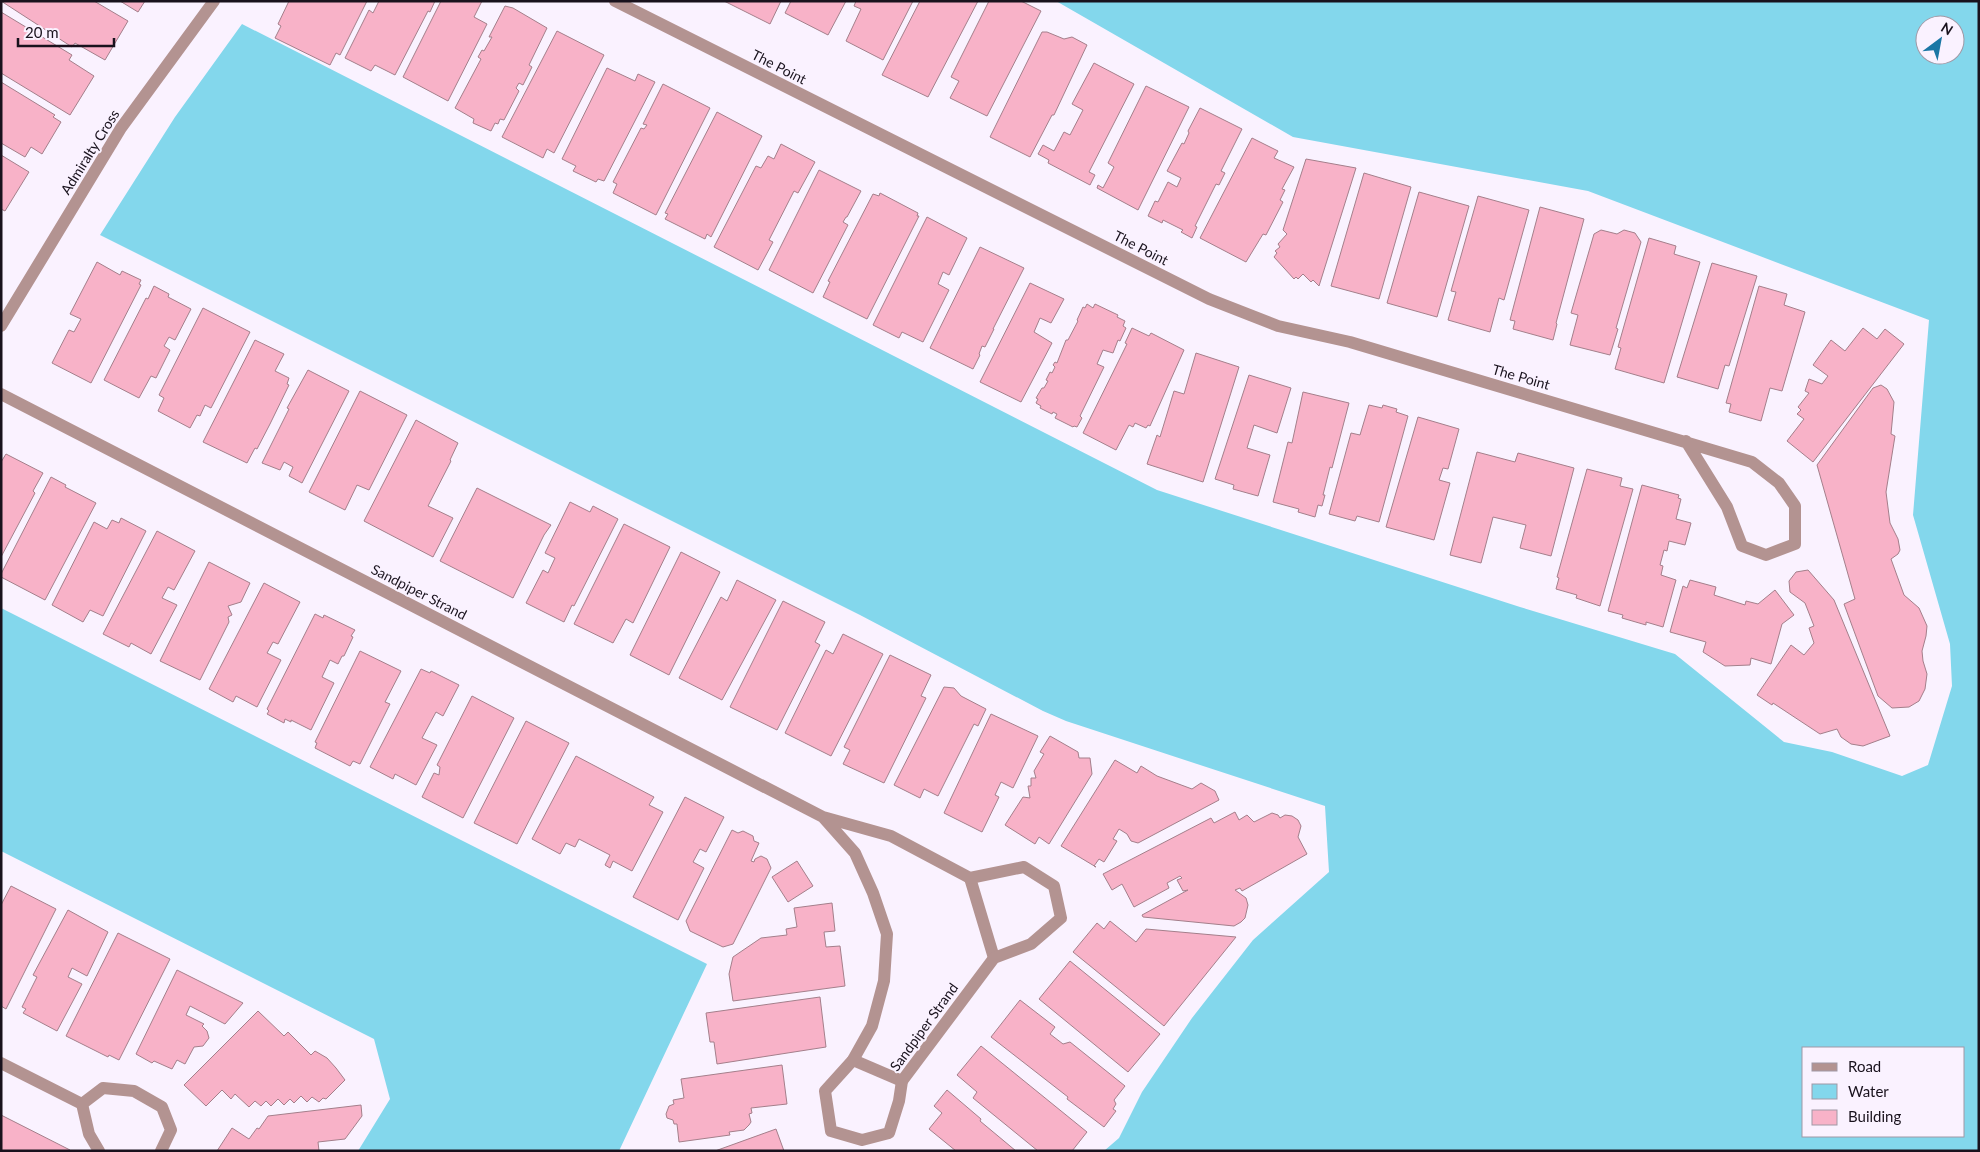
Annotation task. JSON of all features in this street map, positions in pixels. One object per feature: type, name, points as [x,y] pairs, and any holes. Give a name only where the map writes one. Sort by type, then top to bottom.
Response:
[{"type":"street","name":"Admiralty Cross","points":[[1,326],[122,128],[214,1]]},
{"type":"street","name":"The Point","points":[[615,1],[1209,299],[1278,326],[1350,342],[1686,441],[1752,462],[1778,483],[1795,506],[1795,544],[1766,555],[1742,546],[1727,507],[1686,441]]},
{"type":"street","name":"Sandpiper Strand","points":[[1,394],[822,816],[892,836],[970,878]]},
{"type":"street","name":"Sandpiper Strand","points":[[822,816],[855,853],[873,893],[887,934],[884,981],[872,1026],[853,1060],[825,1091],[831,1131],[862,1140],[889,1133],[899,1101],[902,1082],[994,958]]},
{"type":"street","points":[[1024,867],[1054,886],[1061,918],[1031,944],[994,958],[970,878],[1024,867]]},
{"type":"street","points":[[853,1060],[902,1082]]},
{"type":"street","points":[[1,1063],[82,1104]]},
{"type":"street","points":[[82,1104],[103,1088],[134,1091],[141,1095],[162,1108],[171,1130],[161,1151]]},
{"type":"street","points":[[82,1104],[89,1134],[99,1151]]},
{"type":"water","points":[[1056,1],[1979,1],[1979,1151],[1104,1151],[1119,1138],[1142,1092],[1192,1018],[1253,940],[1329,872],[1325,806],[1066,721],[1043,711],[860,615],[100,235],[175,117],[242,24],[1157,490],[1520,607],[1675,654],[1784,742],[1832,752],[1902,776],[1928,765],[1952,686],[1950,644],[1913,515],[1929,320],[1588,191],[1293,137]]},
{"type":"water","points":[[1,608],[707,964],[619,1151],[358,1151],[390,1099],[374,1039],[1,851]]},
{"type":"building","points":[[1,1],[94,1],[128,21],[105,60],[75,43],[72,47]]},
{"type":"building","points":[[120,1],[145,1],[138,12]]},
{"type":"building","points":[[289,1],[367,1],[340,55],[336,53],[330,65],[275,38],[281,26],[278,24]]},
{"type":"building","points":[[379,1],[435,1],[395,75],[375,65],[371,71],[345,58],[369,10],[373,13]]},
{"type":"building","points":[[441,1],[482,1],[474,17],[487,24],[448,101],[403,77]]},
{"type":"building","points":[[724,1],[781,1],[770,24]]},
{"type":"building","points":[[791,1],[846,1],[828,35],[785,13]]},
{"type":"building","points":[[856,1],[913,1],[883,60],[846,41],[861,9],[854,6]]},
{"type":"building","points":[[920,1],[978,1],[928,97],[882,75]]},
{"type":"building","points":[[989,1],[1021,1],[1041,11],[987,116],[950,98],[959,81],[951,77]]},
{"type":"building","points":[[505,6],[513,8],[547,28],[529,65],[532,67],[523,85],[519,83],[516,88],[519,91],[504,120],[500,119],[498,124],[495,123],[491,131],[473,123],[474,119],[455,108],[481,59],[478,57],[492,37],[489,37]]},
{"type":"building","points":[[1,12],[72,55],[69,60],[94,76],[70,115],[1,73]]},
{"type":"building","points":[[557,31],[604,55],[554,153],[547,149],[543,158],[502,137]]},
{"type":"building","points":[[1042,32],[1047,32],[1064,39],[1072,37],[1087,45],[1054,115],[1052,115],[1030,157],[990,137]]},
{"type":"building","points":[[1094,63],[1134,84],[1089,172],[1095,175],[1090,185],[1048,163],[1049,160],[1038,154],[1043,145],[1054,151],[1064,132],[1070,135],[1083,110],[1072,104]]},
{"type":"building","points":[[607,68],[635,81],[638,74],[655,82],[604,181],[598,179],[596,182],[573,171],[576,166],[562,159]]},
{"type":"building","points":[[1,82],[55,115],[53,117],[61,122],[42,154],[31,147],[25,157],[1,143]]},
{"type":"building","points":[[663,84],[710,108],[656,215],[613,193],[617,184],[613,182],[641,128],[644,129],[647,125],[643,124]]},
{"type":"building","points":[[1146,86],[1189,107],[1138,210],[1097,188],[1098,185],[1103,188],[1114,167],[1108,163]]},
{"type":"building","points":[[1200,108],[1242,129],[1221,171],[1225,173],[1219,185],[1216,184],[1195,226],[1197,227],[1192,238],[1181,232],[1183,230],[1163,220],[1162,223],[1148,216],[1155,201],[1158,202],[1168,182],[1177,187],[1181,178],[1167,171],[1182,143],[1184,144],[1189,133],[1188,131]]},
{"type":"building","points":[[717,112],[762,136],[711,237],[707,234],[705,239],[665,219],[668,214],[665,213]]},
{"type":"building","points":[[1252,138],[1278,151],[1274,158],[1294,167],[1282,189],[1285,190],[1280,200],[1283,202],[1266,235],[1263,234],[1246,262],[1200,238]]},
{"type":"building","points":[[781,144],[815,162],[798,193],[794,191],[769,240],[773,242],[758,270],[714,247],[756,166],[761,168],[768,156],[774,159]]},
{"type":"building","points":[[1,155],[29,172],[5,211],[1,209]]},
{"type":"building","points":[[1306,159],[1356,168],[1319,286],[1313,280],[1311,282],[1303,274],[1298,279],[1296,277],[1294,279],[1274,257],[1277,253],[1275,251],[1280,247],[1278,244],[1287,234],[1283,230]]},
{"type":"building","points":[[819,170],[861,191],[843,222],[848,225],[813,293],[769,270]]},
{"type":"building","points":[[1364,173],[1411,187],[1379,299],[1331,286]]},
{"type":"building","points":[[1419,192],[1469,206],[1437,317],[1387,303]]},
{"type":"building","points":[[880,193],[918,213],[917,216],[919,216],[867,319],[823,297],[830,282],[828,281],[873,194],[879,196]]},
{"type":"building","points":[[1478,196],[1529,210],[1504,300],[1499,298],[1490,332],[1448,320],[1456,292],[1451,291]]},
{"type":"building","points":[[1540,207],[1584,219],[1553,340],[1513,329],[1515,321],[1510,320]]},
{"type":"building","points":[[927,217],[967,238],[949,275],[943,272],[938,284],[949,290],[923,342],[902,332],[899,338],[873,325]]},
{"type":"building","points":[[1601,230],[1617,234],[1624,230],[1635,233],[1641,242],[1610,355],[1570,345],[1578,315],[1571,313],[1594,234]]},
{"type":"building","points":[[1649,238],[1676,246],[1674,254],[1700,262],[1664,383],[1615,369],[1621,348],[1618,347]]},
{"type":"building","points":[[980,247],[1024,268],[985,347],[982,346],[973,369],[930,348]]},
{"type":"building","points":[[97,262],[120,275],[122,271],[141,280],[139,284],[141,285],[91,383],[52,363],[69,330],[74,332],[81,319],[70,314]]},
{"type":"building","points":[[1712,263],[1757,276],[1729,366],[1725,365],[1718,389],[1677,377]]},
{"type":"building","points":[[1030,283],[1064,299],[1051,323],[1040,318],[1034,332],[1052,343],[1021,402],[980,382]]},
{"type":"building","points":[[154,286],[169,294],[168,297],[191,309],[175,340],[169,337],[164,346],[170,350],[156,378],[151,376],[139,398],[104,380]]},
{"type":"building","points":[[1759,286],[1787,294],[1784,305],[1805,312],[1782,391],[1770,388],[1761,421],[1729,412],[1731,404],[1726,403]]},
{"type":"building","points":[[1087,304],[1093,308],[1095,304],[1118,315],[1117,317],[1125,321],[1123,326],[1126,328],[1120,341],[1118,340],[1113,353],[1103,350],[1097,364],[1104,367],[1080,416],[1082,418],[1077,427],[1073,427],[1055,418],[1057,414],[1053,412],[1052,414],[1040,408],[1041,406],[1036,403],[1038,399],[1036,398],[1048,381],[1046,380],[1050,372],[1052,373],[1055,367],[1053,365],[1055,362],[1057,363],[1066,340],[1068,340],[1078,321],[1083,307],[1085,308]]},
{"type":"building","points":[[203,308],[250,332],[211,408],[205,405],[200,416],[197,415],[190,428],[158,411],[164,398],[159,395]]},
{"type":"building","points":[[1132,328],[1149,336],[1151,333],[1184,350],[1150,426],[1148,425],[1146,428],[1135,423],[1133,427],[1129,425],[1116,450],[1083,433],[1127,344],[1125,343]]},
{"type":"building","points":[[1863,328],[1877,339],[1885,329],[1904,344],[1813,462],[1787,441],[1804,419],[1797,414],[1801,410],[1798,407],[1809,393],[1805,391],[1809,379],[1822,384],[1828,376],[1813,365],[1831,340],[1845,351]]},
{"type":"building","points":[[255,340],[284,354],[275,371],[289,378],[287,384],[289,385],[257,449],[255,448],[247,463],[203,442]]},
{"type":"building","points":[[1196,353],[1239,367],[1203,482],[1147,464],[1157,435],[1160,437],[1174,391],[1184,394]]},
{"type":"building","points":[[308,370],[349,391],[302,483],[289,476],[293,467],[284,462],[280,470],[262,463],[289,409],[287,408]]},
{"type":"building","points":[[1249,375],[1291,388],[1277,433],[1254,425],[1247,448],[1270,455],[1258,496],[1233,489],[1234,485],[1215,479]]},
{"type":"building","points":[[1881,385],[1887,389],[1894,402],[1891,434],[1895,436],[1886,492],[1890,523],[1898,539],[1900,550],[1891,559],[1904,595],[1919,608],[1927,626],[1922,651],[1927,674],[1925,689],[1919,701],[1909,707],[1892,708],[1878,696],[1844,604],[1855,599],[1817,465],[1873,388]]},
{"type":"building","points":[[360,391],[407,415],[369,490],[357,485],[345,510],[309,492]]},
{"type":"building","points":[[1303,392],[1349,403],[1332,468],[1330,467],[1322,506],[1318,505],[1315,517],[1298,512],[1299,509],[1273,502],[1288,442],[1292,443]]},
{"type":"building","points":[[1369,405],[1382,408],[1383,405],[1397,409],[1396,412],[1408,416],[1379,522],[1357,516],[1355,521],[1329,514],[1351,433],[1360,435]]},
{"type":"building","points":[[1418,417],[1459,429],[1448,469],[1443,468],[1439,480],[1450,483],[1434,540],[1386,527]]},
{"type":"building","points":[[416,420],[458,443],[428,506],[453,518],[433,557],[364,521]]},
{"type":"building","points":[[1477,452],[1515,462],[1518,453],[1574,468],[1551,556],[1520,548],[1526,525],[1493,517],[1481,563],[1450,555]]},
{"type":"building","points":[[6,454],[43,473],[33,491],[35,493],[1,557],[1,462]]},
{"type":"building","points":[[1587,469],[1622,478],[1620,486],[1633,489],[1600,606],[1576,598],[1577,595],[1556,589],[1559,578],[1557,577]]},
{"type":"building","points":[[51,477],[66,485],[65,487],[96,503],[45,600],[1,577],[1,574]]},
{"type":"building","points":[[1642,485],[1679,495],[1678,498],[1681,499],[1676,519],[1691,523],[1685,545],[1669,541],[1667,551],[1664,550],[1660,565],[1663,566],[1661,575],[1676,580],[1663,627],[1646,622],[1646,625],[1622,618],[1623,615],[1608,611]]},
{"type":"building","points":[[477,488],[551,525],[544,535],[513,598],[440,561]]},
{"type":"building","points":[[570,502],[590,512],[593,506],[618,519],[564,622],[526,603],[543,570],[548,573],[555,558],[545,553]]},
{"type":"building","points":[[121,518],[146,531],[103,616],[90,610],[83,622],[52,605],[94,522],[107,529],[112,520],[119,523]]},
{"type":"building","points":[[624,524],[670,547],[633,623],[626,619],[613,643],[574,624]]},
{"type":"building","points":[[157,531],[195,551],[174,590],[168,587],[162,598],[177,605],[151,654],[131,643],[129,647],[103,634]]},
{"type":"building","points":[[681,552],[720,572],[669,675],[630,655]]},
{"type":"building","points":[[209,562],[250,583],[241,602],[228,606],[232,615],[228,617],[229,622],[200,680],[160,661]]},
{"type":"building","points":[[1808,570],[1834,600],[1890,736],[1863,746],[1851,744],[1841,737],[1837,729],[1820,734],[1773,703],[1772,705],[1757,695],[1791,645],[1804,655],[1814,643],[1809,628],[1814,626],[1805,603],[1790,592],[1789,581],[1796,572]]},
{"type":"building","points":[[737,580],[776,600],[722,700],[679,678],[721,597],[727,601]]},
{"type":"building","points":[[1690,580],[1716,587],[1714,595],[1745,605],[1746,601],[1758,604],[1775,590],[1794,615],[1782,624],[1771,664],[1751,658],[1750,665],[1725,666],[1703,652],[1706,642],[1670,632],[1683,586],[1687,588]]},
{"type":"building","points":[[264,583],[300,602],[278,644],[273,642],[267,653],[281,660],[257,707],[236,696],[233,702],[209,689]]},
{"type":"building","points":[[783,601],[825,622],[815,642],[820,645],[777,730],[730,707]]},
{"type":"building","points":[[315,614],[323,618],[324,615],[355,630],[344,656],[342,656],[338,664],[330,660],[322,677],[334,683],[311,730],[291,720],[291,722],[285,719],[284,723],[267,714],[269,711],[267,709]]},
{"type":"building","points":[[843,634],[883,654],[831,756],[785,733],[826,650],[833,654]]},
{"type":"building","points":[[360,651],[401,671],[385,702],[390,704],[360,764],[353,761],[350,766],[315,748],[317,743],[315,742]]},
{"type":"building","points":[[890,655],[931,675],[921,696],[926,698],[884,783],[843,764],[850,750],[844,747]]},
{"type":"building","points":[[421,669],[430,673],[431,671],[459,685],[443,716],[436,712],[422,738],[437,745],[416,785],[395,774],[393,779],[370,767]]},
{"type":"building","points":[[944,687],[954,688],[961,696],[986,709],[978,726],[974,724],[938,796],[924,789],[920,798],[894,785]]},
{"type":"building","points":[[472,696],[514,718],[463,818],[422,797],[434,773],[439,775],[440,767],[437,765]]},
{"type":"building","points":[[991,714],[1038,736],[1013,788],[1001,782],[995,795],[999,797],[982,832],[944,813]]},
{"type":"building","points":[[526,721],[569,743],[517,844],[474,823]]},
{"type":"building","points":[[1050,736],[1078,752],[1079,758],[1090,758],[1092,774],[1049,844],[1039,837],[1035,844],[1005,825],[1023,797],[1030,798],[1028,786],[1031,786],[1031,778],[1036,778],[1034,771],[1044,754],[1040,752]]},
{"type":"building","points":[[576,756],[654,797],[649,805],[663,812],[632,871],[613,861],[610,868],[605,865],[610,855],[579,839],[575,847],[566,843],[560,854],[532,839]]},
{"type":"building","points":[[1115,760],[1137,773],[1141,766],[1157,776],[1192,789],[1201,783],[1215,791],[1219,800],[1138,843],[1131,841],[1127,834],[1119,829],[1113,839],[1117,841],[1104,862],[1099,859],[1094,866],[1061,846]]},
{"type":"building","points":[[685,797],[724,817],[706,852],[700,849],[693,862],[704,868],[678,920],[633,897]]},
{"type":"building","points":[[1235,812],[1239,820],[1247,815],[1254,822],[1272,813],[1280,818],[1285,815],[1292,816],[1298,820],[1301,826],[1298,837],[1307,854],[1242,891],[1240,888],[1235,890],[1246,898],[1248,905],[1245,918],[1234,926],[1143,917],[1142,915],[1188,890],[1183,891],[1177,880],[1182,878],[1180,876],[1167,883],[1169,888],[1134,907],[1122,884],[1112,890],[1103,874],[1211,818],[1214,823]]},
{"type":"building","points":[[732,830],[738,833],[743,831],[753,836],[754,841],[759,843],[751,861],[754,862],[755,859],[761,856],[767,859],[771,868],[733,944],[723,947],[690,931],[686,921]]},
{"type":"building","points":[[797,861],[813,886],[788,902],[772,877]]},
{"type":"building","points":[[11,886],[56,909],[6,1009],[1,1006],[1,905]]},
{"type":"building","points":[[832,903],[835,931],[824,932],[826,947],[840,946],[845,986],[733,1001],[729,974],[733,957],[761,938],[787,935],[786,929],[797,927],[794,908]]},
{"type":"building","points":[[68,910],[108,932],[87,976],[72,968],[68,977],[82,984],[57,1031],[23,1013],[26,1009],[22,1007],[37,977],[33,975]]},
{"type":"building","points":[[1110,921],[1136,942],[1146,929],[1236,937],[1164,1026],[1073,952],[1097,923],[1104,929]]},
{"type":"building","points":[[118,933],[170,959],[119,1060],[109,1055],[108,1057],[66,1036]]},
{"type":"building","points":[[1070,961],[1160,1034],[1128,1072],[1039,999]]},
{"type":"building","points":[[177,970],[243,1003],[225,1024],[190,1006],[186,1015],[204,1024],[202,1026],[207,1031],[209,1038],[203,1046],[194,1047],[185,1064],[177,1060],[172,1069],[154,1061],[152,1063],[136,1054]]},
{"type":"building","points":[[820,997],[826,1047],[717,1064],[714,1042],[710,1042],[706,1013]]},
{"type":"building","points":[[1020,1000],[1055,1027],[1050,1034],[1063,1044],[1070,1042],[1125,1086],[1114,1100],[1116,1104],[1113,1109],[1116,1111],[1104,1127],[991,1037]]},
{"type":"building","points":[[258,1011],[284,1036],[288,1032],[311,1055],[315,1051],[327,1058],[336,1068],[345,1080],[326,1099],[323,1098],[319,1102],[312,1097],[307,1102],[301,1096],[294,1103],[290,1099],[284,1105],[278,1099],[271,1106],[266,1101],[261,1106],[255,1101],[249,1107],[235,1094],[231,1099],[222,1090],[206,1106],[184,1085]]},
{"type":"building","points":[[981,1046],[1087,1132],[1072,1151],[1038,1151],[973,1098],[977,1092],[957,1075]]},
{"type":"building","points":[[782,1065],[787,1104],[751,1108],[752,1113],[749,1114],[751,1122],[749,1125],[744,1130],[729,1132],[730,1135],[679,1142],[677,1124],[674,1124],[673,1120],[667,1118],[666,1114],[669,1106],[674,1104],[673,1100],[684,1098],[681,1079]]},
{"type":"building","points":[[947,1090],[1016,1151],[956,1151],[929,1129],[942,1113],[934,1106]]},
{"type":"building","points":[[361,1105],[362,1116],[345,1139],[318,1142],[319,1151],[217,1151],[232,1128],[249,1139],[268,1116]]},
{"type":"building","points":[[1,1115],[70,1150],[70,1151],[1,1151]]},
{"type":"building","points":[[776,1129],[784,1151],[715,1151]]}]
